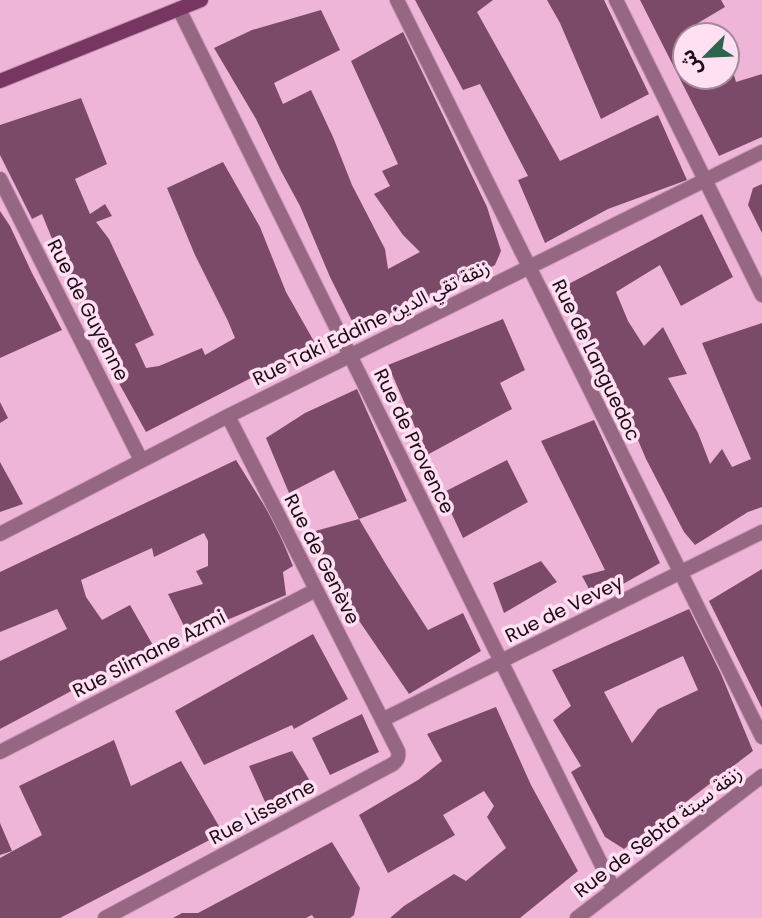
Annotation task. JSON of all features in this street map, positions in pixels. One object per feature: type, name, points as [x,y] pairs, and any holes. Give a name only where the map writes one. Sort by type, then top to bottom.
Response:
[{"type":"main road","points":[[0,81],[201,0]]},
{"type":"street","name":"Rue de Languedoc","points":[[397,0],[762,737]]},
{"type":"street","points":[[616,0],[762,295]]},
{"type":"street","name":"Rue de Provence","points":[[179,9],[614,890]]},
{"type":"street","name":"Rue Taki Eddine زنقة تقي الدين","points":[[0,534],[228,416],[762,152]]},
{"type":"street","name":"Rue de Guyenne","points":[[0,178],[141,460]]},
{"type":"street","name":"Rue de Genève","points":[[228,416],[382,720]]},
{"type":"street","name":"Rue de Vevey","points":[[382,720],[762,532]]},
{"type":"street","name":"Rue Slimane Azmi","points":[[0,752],[316,590]]},
{"type":"street","name":"Rue Lisserne","points":[[104,918],[393,764],[397,760],[398,751],[382,720]]},
{"type":"street","name":"Rue de Sebta زنقة سبتة","points":[[577,918],[762,776]]},
{"type":"building","points":[[415,0],[493,0],[477,12],[560,161],[658,115],[687,180],[608,209],[545,243],[518,180],[528,176],[480,84],[463,90]]},
{"type":"building","points":[[547,0],[604,0],[649,94],[601,119],[560,23]]},
{"type":"building","points":[[640,0],[721,0],[725,7],[701,21],[671,21],[671,61]]},
{"type":"building","points":[[321,10],[340,50],[274,83],[283,104],[311,90],[352,185],[385,249],[388,269],[420,252],[403,235],[374,194],[390,186],[382,171],[398,164],[351,61],[403,32],[487,207],[501,251],[495,265],[359,335],[330,277],[300,206],[256,119],[214,48],[252,30]]},
{"type":"building","points":[[762,74],[762,137],[719,156],[686,91],[741,91],[741,80]]},
{"type":"building","points":[[81,98],[107,164],[75,179],[90,214],[105,204],[112,216],[96,222],[109,239],[154,335],[135,344],[146,368],[159,366],[202,348],[205,355],[235,338],[195,255],[167,188],[223,162],[260,227],[286,292],[320,352],[253,377],[146,432],[105,358],[42,214],[32,219],[0,155],[0,125]]},
{"type":"building","points":[[762,184],[762,233],[748,205],[753,188]]},
{"type":"building","points":[[0,211],[62,330],[0,358]]},
{"type":"building","points":[[702,214],[733,277],[681,306],[660,265],[616,292],[628,321],[644,346],[663,327],[687,374],[668,378],[698,433],[710,464],[722,449],[732,467],[751,459],[702,343],[762,323],[762,507],[748,512],[695,545],[684,532],[646,459],[619,395],[559,289]]},
{"type":"building","points":[[503,319],[525,370],[500,383],[512,409],[427,455],[388,365]]},
{"type":"building","points":[[357,389],[407,501],[359,519],[334,470],[289,493],[266,438],[305,413]]},
{"type":"building","points":[[0,402],[8,418],[0,423]]},
{"type":"building","points":[[594,420],[660,563],[595,600],[582,576],[605,570],[541,441]]},
{"type":"building","points":[[236,460],[275,523],[293,566],[283,572],[286,595],[189,636],[168,594],[203,584],[196,571],[208,566],[208,541],[204,533],[154,557],[152,548],[81,580],[86,597],[102,620],[130,605],[154,647],[0,729],[0,661],[67,629],[57,609],[0,632],[0,572]]},
{"type":"building","points":[[507,460],[528,502],[463,538],[442,493]]},
{"type":"building","points":[[0,462],[23,504],[0,512]]},
{"type":"building","points":[[359,519],[428,630],[463,613],[481,651],[409,694],[334,584],[308,533]]},
{"type":"building","points":[[541,561],[557,582],[504,613],[493,583]]},
{"type":"building","points":[[762,569],[762,708],[709,601]]},
{"type":"building","points":[[689,609],[721,674],[753,751],[624,849],[605,837],[571,772],[581,766],[553,720],[571,706],[552,670]],"holes":[[[683,656],[698,690],[658,709],[632,743],[604,692]]]},
{"type":"building","points":[[313,634],[348,699],[294,729],[292,725],[204,765],[175,711]]},
{"type":"building","points":[[496,707],[531,785],[578,871],[520,918],[390,918],[454,874],[466,881],[506,848],[487,817],[494,806],[484,791],[443,815],[455,835],[388,873],[359,815],[418,780],[442,761],[427,734]]},
{"type":"building","points":[[362,714],[379,752],[330,775],[312,738]]},
{"type":"building","points":[[114,740],[131,786],[181,761],[223,833],[60,918],[0,918],[0,858],[42,835],[19,786]]},
{"type":"building","points":[[292,751],[316,791],[270,813],[249,766]]},
{"type":"building","points":[[0,823],[12,851],[0,855]]},
{"type":"building","points":[[332,842],[360,888],[354,915],[350,918],[314,918],[312,915],[306,918],[173,918],[182,913],[198,913]]}]
